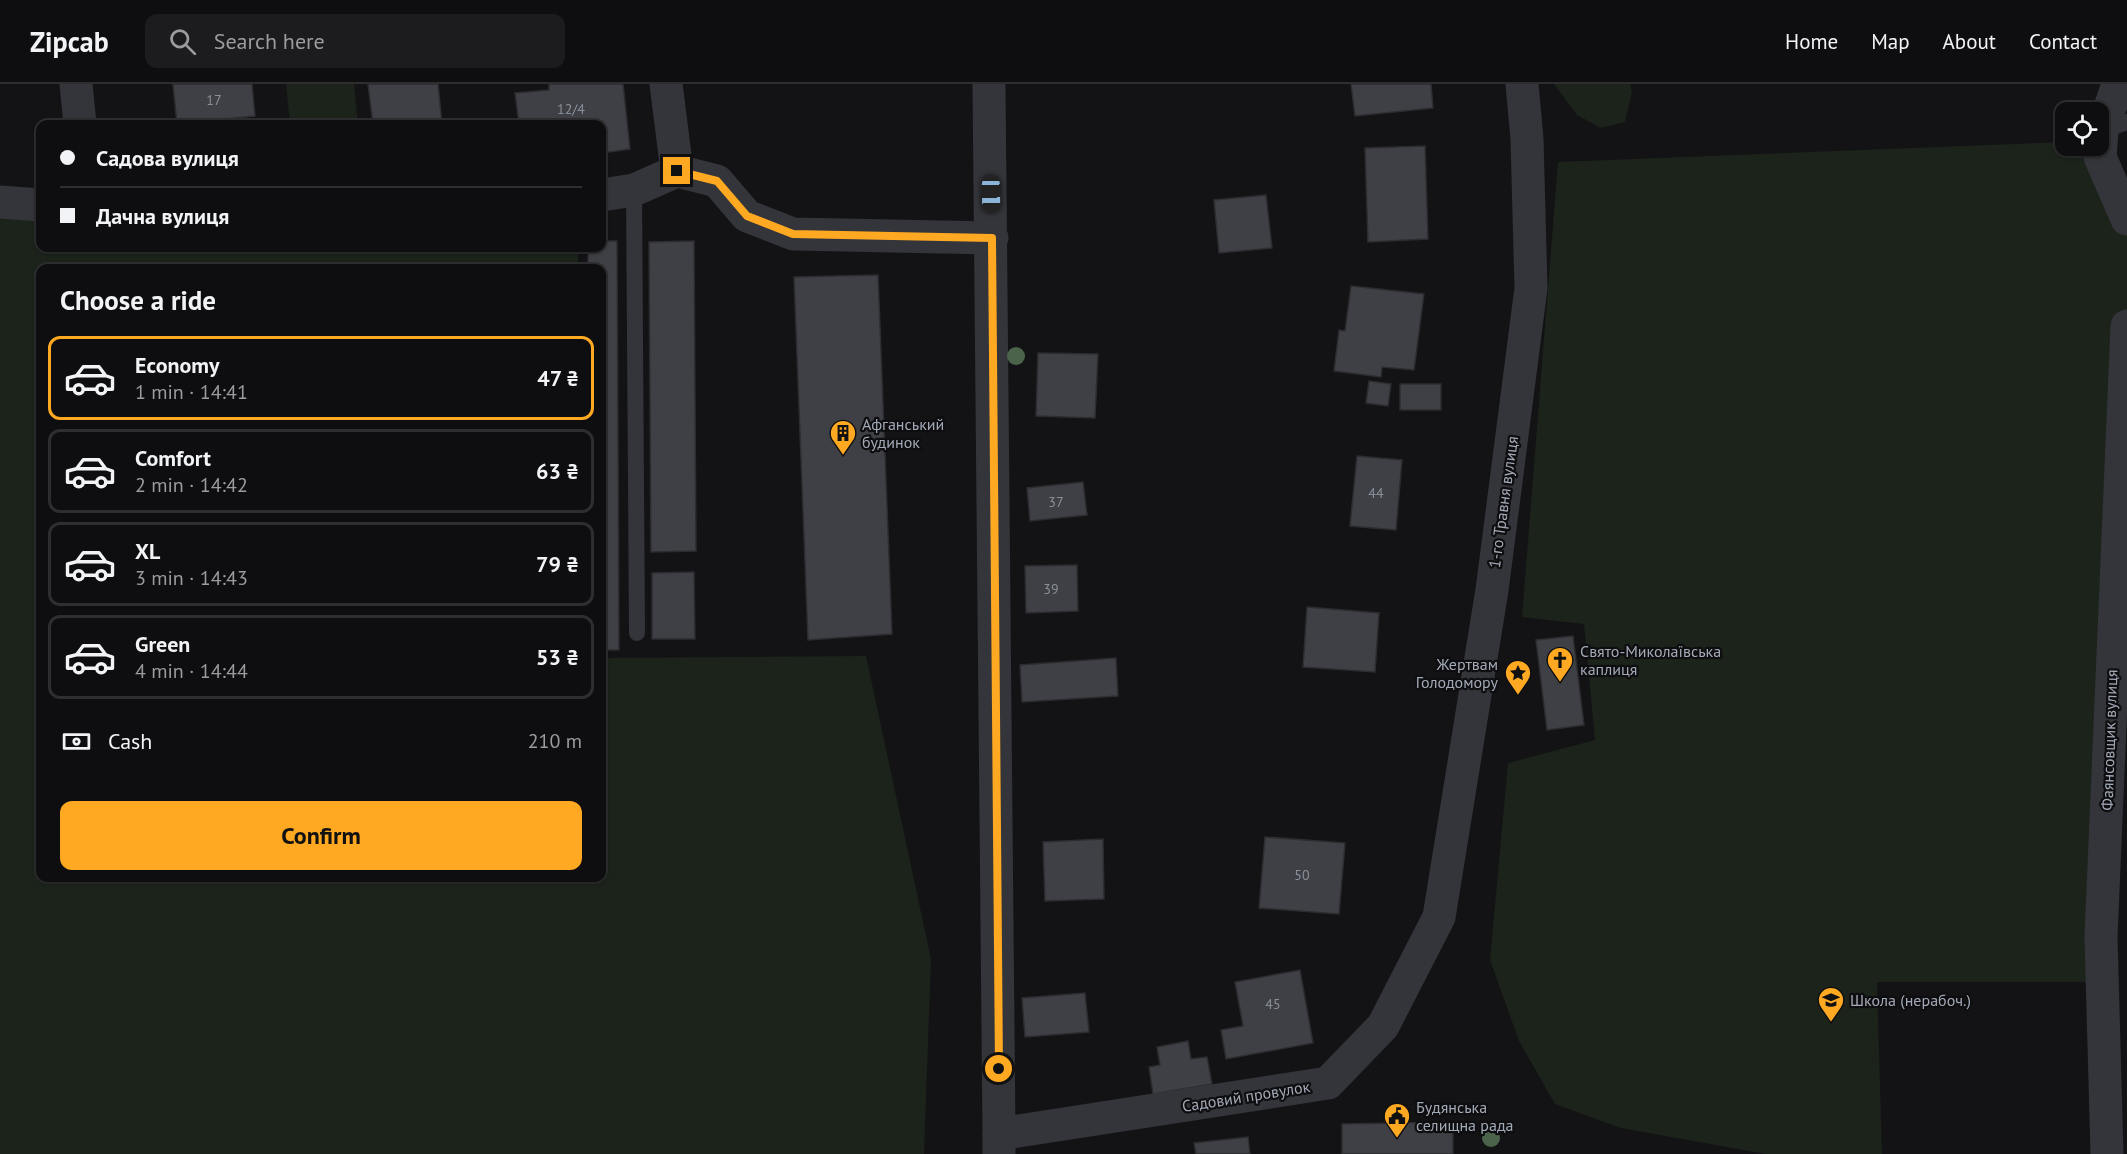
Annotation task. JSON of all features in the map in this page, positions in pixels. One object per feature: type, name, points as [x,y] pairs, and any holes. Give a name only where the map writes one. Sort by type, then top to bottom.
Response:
[{"type":"street","points":[[76,84],[80,120]]},
{"type":"street","points":[[666,84],[677,171]]},
{"type":"street","points":[[989,84],[999,1144]]},
{"type":"street","name":"1-го Травня вулиця","points":[[1439,917],[1492,590],[1532,288],[1527,139],[1522,84]]},
{"type":"street","points":[[2118,84],[2115,126],[2100,157],[2127,219]]},
{"type":"street","points":[[606,194],[634,190],[677,171],[717,181],[747,216],[793,234],[992,238]]},
{"type":"street","points":[[0,202],[36,205]]},
{"type":"street","name":"Фаянсовщик вулиця","points":[[2107,1154],[2101,937],[2127,326]]},
{"type":"street","name":"Садовий провулок","points":[[999,1144],[1328,1083],[1383,1026],[1439,917]]},
{"type":"lane","points":[[634,190],[637,633]]},
{"type":"shaded area","points":[[286,84],[354,84],[358,120],[290,120]]},
{"type":"shaded area","points":[[1554,84],[1630,84],[1632,92],[1625,122],[1601,128],[1577,115]]},
{"type":"shaded area","points":[[2055,142],[2055,156],[2095,156],[2127,224],[2127,310],[2092,982],[1877,982],[1882,1154],[1766,1154],[1621,1128],[1555,1104],[1519,1041],[1490,960],[1508,763],[1595,740],[1584,624],[1522,617],[1558,162]]},
{"type":"shaded area","points":[[0,208],[36,212],[36,252],[578,252],[578,264],[36,264],[36,882],[606,882],[606,658],[866,656],[931,959],[924,1154],[0,1154]]},
{"type":"building","points":[[173,84],[252,84],[255,116],[216,120],[177,120]]},
{"type":"building","points":[[368,84],[438,84],[442,120],[372,120]]},
{"type":"building","points":[[549,84],[623,84],[630,149],[606,152],[606,120],[518,120],[515,93],[549,90]]},
{"type":"building","points":[[1351,84],[1431,84],[1433,108],[1355,116]]},
{"type":"building","points":[[1425,146],[1428,239],[1368,242],[1365,148]]},
{"type":"building","points":[[1266,195],[1272,248],[1219,253],[1214,200]]},
{"type":"building","points":[[606,241],[617,241],[619,650],[606,650],[606,264],[588,264],[588,252],[606,252]]},
{"type":"building","points":[[694,241],[696,551],[651,552],[649,242]]},
{"type":"building","name":"Афганський будинок","points":[[878,275],[892,634],[808,640],[794,277]]},
{"type":"building","points":[[1351,286],[1424,294],[1414,370],[1382,367],[1381,377],[1334,371],[1339,330],[1345,331]]},
{"type":"building","points":[[1038,353],[1098,354],[1095,418],[1036,416]]},
{"type":"building","points":[[1369,381],[1391,384],[1388,406],[1366,403]]},
{"type":"building","points":[[1400,384],[1441,384],[1441,410],[1400,410]]},
{"type":"building","points":[[1357,456],[1402,460],[1396,530],[1350,526]]},
{"type":"building","points":[[1083,482],[1087,515],[1030,521],[1027,488]]},
{"type":"building","points":[[1077,565],[1078,611],[1026,613],[1025,566]]},
{"type":"building","points":[[694,572],[695,639],[652,639],[652,573]]},
{"type":"building","points":[[1307,607],[1379,613],[1375,672],[1303,667]]},
{"type":"building","name":"Свято-Миколаївська каплиця","points":[[1573,636],[1584,725],[1547,730],[1536,640]]},
{"type":"building","points":[[1116,658],[1118,696],[1022,702],[1020,665]]},
{"type":"building","points":[[1265,837],[1345,843],[1339,914],[1259,908]]},
{"type":"building","points":[[1103,839],[1104,899],[1045,901],[1043,842]]},
{"type":"building","points":[[1300,970],[1313,1043],[1226,1059],[1221,1030],[1243,1026],[1235,982]]},
{"type":"building","points":[[1085,993],[1089,1032],[1025,1037],[1022,998]]},
{"type":"building","points":[[1188,1041],[1191,1059],[1207,1057],[1212,1084],[1153,1094],[1149,1067],[1160,1065],[1157,1047]]},
{"type":"building","name":"Будянська селищна рада","points":[[1453,1122],[1453,1154],[1342,1154],[1342,1124]]},
{"type":"building","points":[[1248,1137],[1250,1154],[1196,1154],[1194,1143]]},
{"type":"place","name":"Афганський будинок","points":[[843,456]]},
{"type":"place","name":"Свято-Миколаївська каплиця","points":[[1560,683]]},
{"type":"place","name":"Жертвам Голодомору","points":[[1518,696]]},
{"type":"place","name":"Школа (нерабоч.)","points":[[1831,1023]]},
{"type":"place","name":"Будянська селищна рада","points":[[1397,1139]]},
{"type":"route","points":[[677,171],[717,181],[747,216],[793,234],[992,238],[999,1069]]}]
